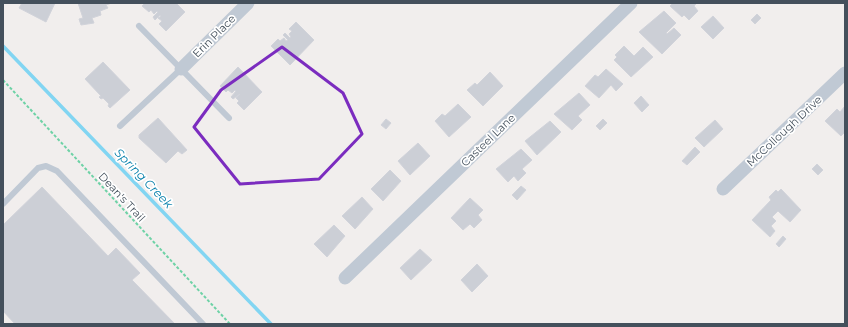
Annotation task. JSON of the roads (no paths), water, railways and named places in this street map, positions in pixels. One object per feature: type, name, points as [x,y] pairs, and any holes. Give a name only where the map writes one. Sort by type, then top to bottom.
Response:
[{"type":"street","name":"Erin Place","points":[[181,69],[248,3]]},
{"type":"street","name":"Casteel Lane","points":[[345,278],[631,3]]},
{"type":"street","name":"McCollough Drive","points":[[724,189],[845,73]]},
{"type":"lane","points":[[139,26],[229,118]]},
{"type":"lane","points":[[120,126],[181,69]]},
{"type":"lane","points":[[3,204],[38,168],[46,166],[57,171],[203,324]]},
{"type":"waterway","name":"Spring Creek","points":[[3,46],[271,324]]}]
